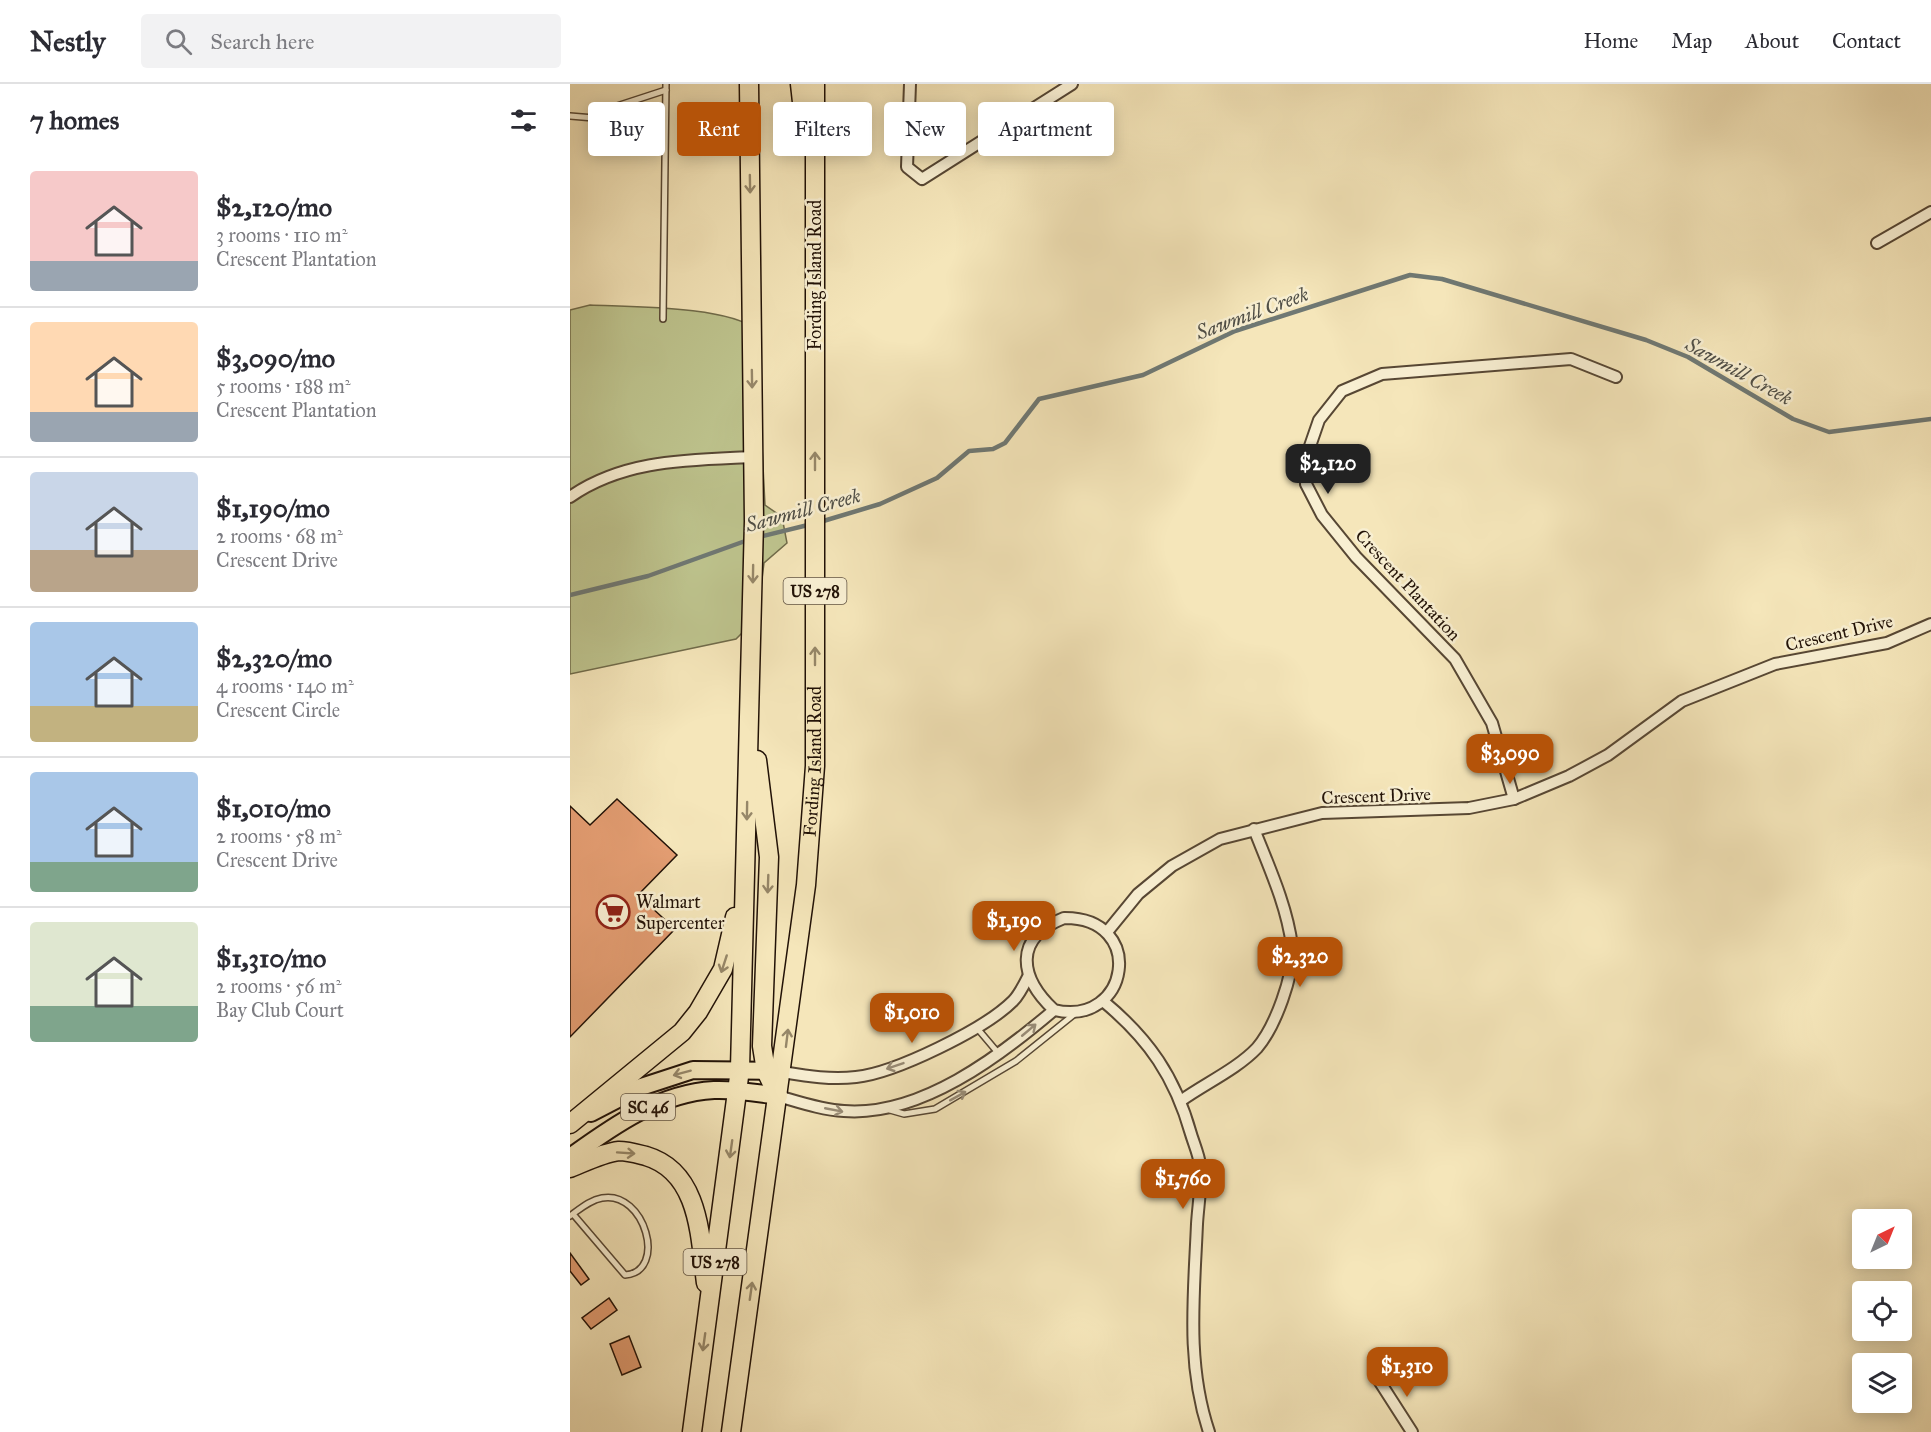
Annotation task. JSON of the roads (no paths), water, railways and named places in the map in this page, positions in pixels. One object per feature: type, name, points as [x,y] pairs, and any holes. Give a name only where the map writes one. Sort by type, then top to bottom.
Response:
[{"type":"highway","name":"US 278","points":[[692,1432],[739,1091],[740,1069],[753,457],[749,84]]},
{"type":"highway","points":[[800,84],[815,220]]},
{"type":"highway","name":"Fording Island Road","points":[[731,1432],[778,1096],[774,1071],[806,885],[815,766],[815,84]]},
{"type":"highway","points":[[749,701],[770,857],[762,1046],[774,1071]]},
{"type":"highway","points":[[570,1126],[681,1032],[698,1012],[723,969],[745,866]]},
{"type":"highway","points":[[570,1168],[619,1151],[649,1157],[671,1169],[681,1180],[695,1210],[709,1305]]},
{"type":"main road","name":"SC 46","points":[[570,1126],[641,1087],[670,1076],[693,1070],[774,1071]]},
{"type":"main road","name":"SC 46","points":[[570,1157],[603,1133],[645,1109],[669,1099],[712,1090],[778,1096]]},
{"type":"street","points":[[910,84],[907,167],[922,179],[1072,84]]},
{"type":"street","points":[[1876,243],[1931,212]]},
{"type":"street","name":"Crescent Plantation","points":[[1514,799],[1492,723],[1455,659],[1356,557],[1322,514],[1306,484],[1309,449],[1320,420],[1342,391],[1382,374],[1571,359],[1616,377]]},
{"type":"street","points":[[570,497],[588,484],[627,469],[673,462],[753,457]]},
{"type":"street","name":"Crescent Drive","points":[[1107,932],[1138,894],[1173,866],[1220,839],[1322,813],[1469,808],[1514,799],[1569,776],[1608,755],[1682,701],[1775,664],[1887,643],[1931,624]]},
{"type":"street","points":[[1182,1100],[1241,1061],[1256,1048],[1280,1010],[1292,948],[1276,884],[1254,829]]},
{"type":"street","points":[[1064,918],[1080,918],[1094,923],[1107,932],[1115,944],[1120,959],[1119,975],[1113,989],[1103,1000],[1078,1012],[1054,1010],[1040,997],[1028,977],[1027,962],[1030,947],[1038,934],[1050,924],[1064,918]]},
{"type":"street","points":[[774,1071],[829,1079],[858,1077],[934,1050],[976,1026],[1014,1000],[1028,977]]},
{"type":"street","points":[[1103,1000],[1124,1018],[1152,1049],[1182,1100],[1200,1165],[1192,1323],[1193,1363],[1202,1410],[1209,1432]]},
{"type":"street","points":[[778,1096],[845,1112],[883,1107],[939,1089],[981,1067],[1054,1010]]},
{"type":"street","points":[[1378,1379],[1412,1432]]},
{"type":"lane","points":[[570,117],[594,118],[666,87],[663,319]]},
{"type":"lane","points":[[883,1107],[904,1114],[935,1109],[1016,1061],[1078,1012]]},
{"type":"lane","points":[[976,1026],[999,1054]]},
{"type":"lane","points":[[604,1197],[630,1204],[647,1236],[650,1252],[643,1264],[631,1275],[625,1275],[572,1215],[591,1201],[604,1197]]},
{"type":"waterway","name":"Sawmill Creek","points":[[820,522],[880,504],[937,478],[969,451],[993,449],[1005,443],[1039,399],[1143,375],[1235,331],[1410,275],[1442,279],[1646,340],[1688,357],[1793,419],[1829,432],[1931,419]]},
{"type":"waterway","name":"Sawmill Creek","points":[[759,537],[812,524]]},
{"type":"waterway","name":"Sawmill Creek","points":[[570,595],[648,576],[748,540]]},
{"type":"place","name":"Walmart Supercenter","points":[[613,912]]}]
